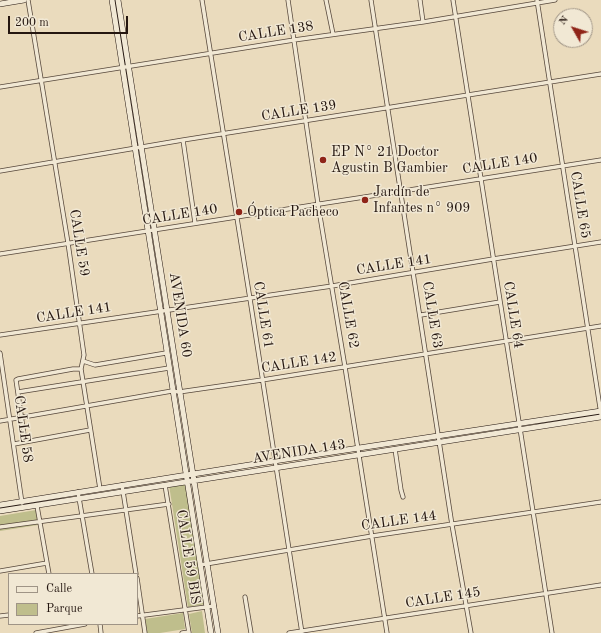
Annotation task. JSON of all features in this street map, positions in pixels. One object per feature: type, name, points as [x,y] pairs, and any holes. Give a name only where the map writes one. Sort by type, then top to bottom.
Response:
[{"type":"main road","points":[[0,4],[24,0]]},
{"type":"main road","name":"AVENIDA 60","points":[[112,0],[172,392],[211,633]]},
{"type":"main road","name":"AVENIDA 60","points":[[118,0],[130,66],[179,392],[218,633]]},
{"type":"main road","name":"AVENIDA 143","points":[[0,505],[601,411]]},
{"type":"main road","name":"AVENIDA 143","points":[[0,511],[275,467],[521,430],[601,415]]},
{"type":"street","name":"CALLE 59","points":[[28,0],[80,323],[84,355],[81,369],[100,489]]},
{"type":"street","name":"CALLE 61","points":[[202,0],[301,632]]},
{"type":"street","name":"CALLE 62","points":[[288,0],[318,204],[387,633]]},
{"type":"street","points":[[326,0],[332,34]]},
{"type":"street","name":"CALLE 63","points":[[371,0],[400,192],[421,315],[452,524],[471,633]]},
{"type":"street","points":[[420,0],[423,22]]},
{"type":"street","name":"CALLE 64","points":[[453,0],[552,633]]},
{"type":"street","name":"CALLE 138","points":[[0,87],[332,34],[456,17],[555,0]]},
{"type":"street","name":"CALLE 65","points":[[537,2],[551,82],[562,166],[601,415]]},
{"type":"street","name":"CALLE 139","points":[[0,171],[306,120],[387,109],[601,74]]},
{"type":"street","points":[[183,140],[196,223]]},
{"type":"street","name":"CALLE 140","points":[[0,254],[601,160]]},
{"type":"street","name":"CALLE 141","points":[[0,335],[250,299],[601,242]]},
{"type":"street","points":[[421,315],[500,302]]},
{"type":"street","name":"CALLE 142","points":[[0,421],[172,392],[262,380],[601,326]]},
{"type":"street","name":"CALLE 58","points":[[0,353],[23,508]]},
{"type":"street","points":[[83,361],[95,365],[166,353]]},
{"type":"street","points":[[18,392],[169,368]]},
{"type":"street","points":[[25,442],[16,380],[73,369],[81,369]]},
{"type":"street","points":[[14,444],[90,430]]},
{"type":"street","points":[[395,449],[401,490],[404,497]]},
{"type":"street","points":[[122,485],[136,573]]},
{"type":"street","name":"CALLE 59 BIS","points":[[165,485],[189,633]]},
{"type":"street","points":[[78,492],[92,573]]},
{"type":"street","name":"CALLE 144","points":[[200,565],[288,549],[601,502]]},
{"type":"street","points":[[0,527],[169,504]]},
{"type":"street","points":[[37,506],[49,573]]},
{"type":"street","points":[[0,571],[47,564]]},
{"type":"street","points":[[138,584],[146,633]]},
{"type":"street","name":"CALLE 145","points":[[289,633],[601,585]]},
{"type":"street","points":[[246,597],[251,633]]},
{"type":"street","points":[[138,616],[214,606]]},
{"type":"street","points":[[36,633],[79,625]]},
{"type":"street","points":[[182,633],[189,633]]},
{"type":"green space","points":[[187,483],[206,604],[188,607],[169,485]]},
{"type":"green space","points":[[36,510],[38,525],[0,531],[0,516]]},
{"type":"green space","points":[[202,611],[205,633],[192,633],[189,614]]},
{"type":"green space","points":[[183,613],[185,629],[160,633],[147,633],[145,619]]},
{"type":"place","name":"EP N° 21 Doctor Agustin B Gambier","points":[[323,160]]},
{"type":"place","name":"Jardín de Infantes n° 909","points":[[365,200]]},
{"type":"place","name":"Óptica Pacheco","points":[[239,212]]}]
